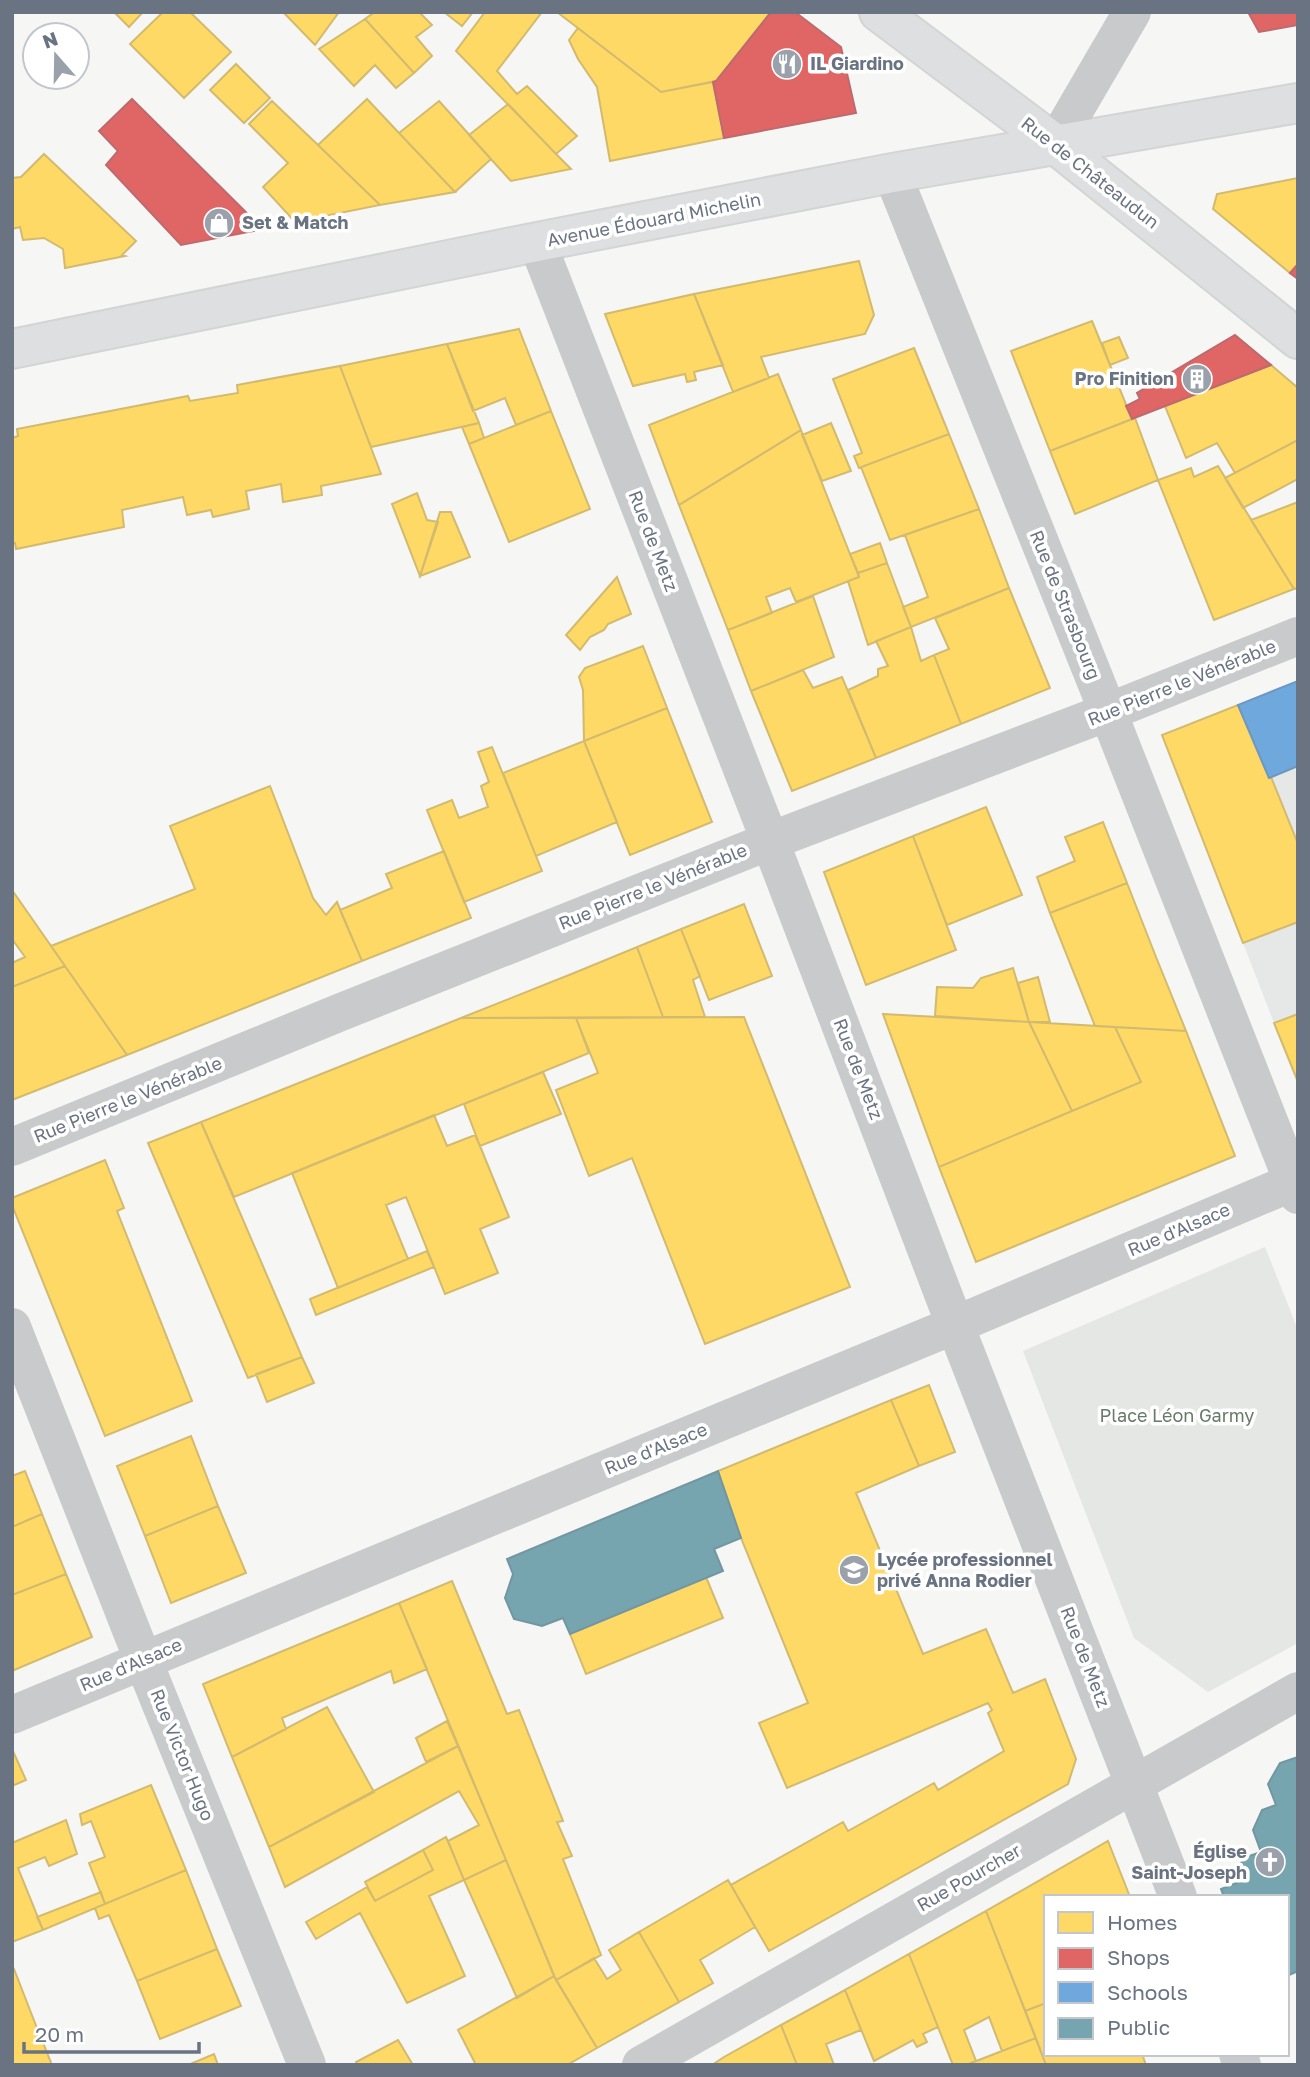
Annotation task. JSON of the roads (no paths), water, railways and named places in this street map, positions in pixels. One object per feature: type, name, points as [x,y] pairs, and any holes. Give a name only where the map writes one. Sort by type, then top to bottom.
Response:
[{"type":"main road","name":"Rue de Châteaudun","points":[[879,12],[1055,144],[1298,338]]},
{"type":"main road","name":"Avenue Édouard Michelin","points":[[12,349],[892,173],[1298,103]]},
{"type":"street","points":[[1055,144],[1132,12]]},
{"type":"street","name":"Rue de Strasbourg","points":[[892,173],[1296,1185]]},
{"type":"street","name":"Rue de Metz","points":[[537,242],[1177,1895]]},
{"type":"street","name":"Rue Pierre le Vénérable","points":[[12,1147],[770,841],[1298,636]]},
{"type":"street","name":"Rue d'Alsace","points":[[12,1715],[1296,1185]]},
{"type":"street","name":"Rue Victor Hugo","points":[[12,1327],[307,2065]]},
{"type":"street","name":"Rue Pourcher","points":[[641,2065],[1298,1691]]},
{"type":"place","name":"IL Giardino","points":[[787,64]]},
{"type":"place","name":"Set & Match","points":[[219,223]]},
{"type":"place","name":"Pro Finition","points":[[1197,379]]},
{"type":"place","name":"Lycée professionnel privé Anna Rodier","points":[[854,1570]]},
{"type":"place","name":"Église Saint-Joseph","points":[[1270,1862]]},
{"type":"park label","name":"Place Léon Garmy","points":[[1177,1416]]}]
